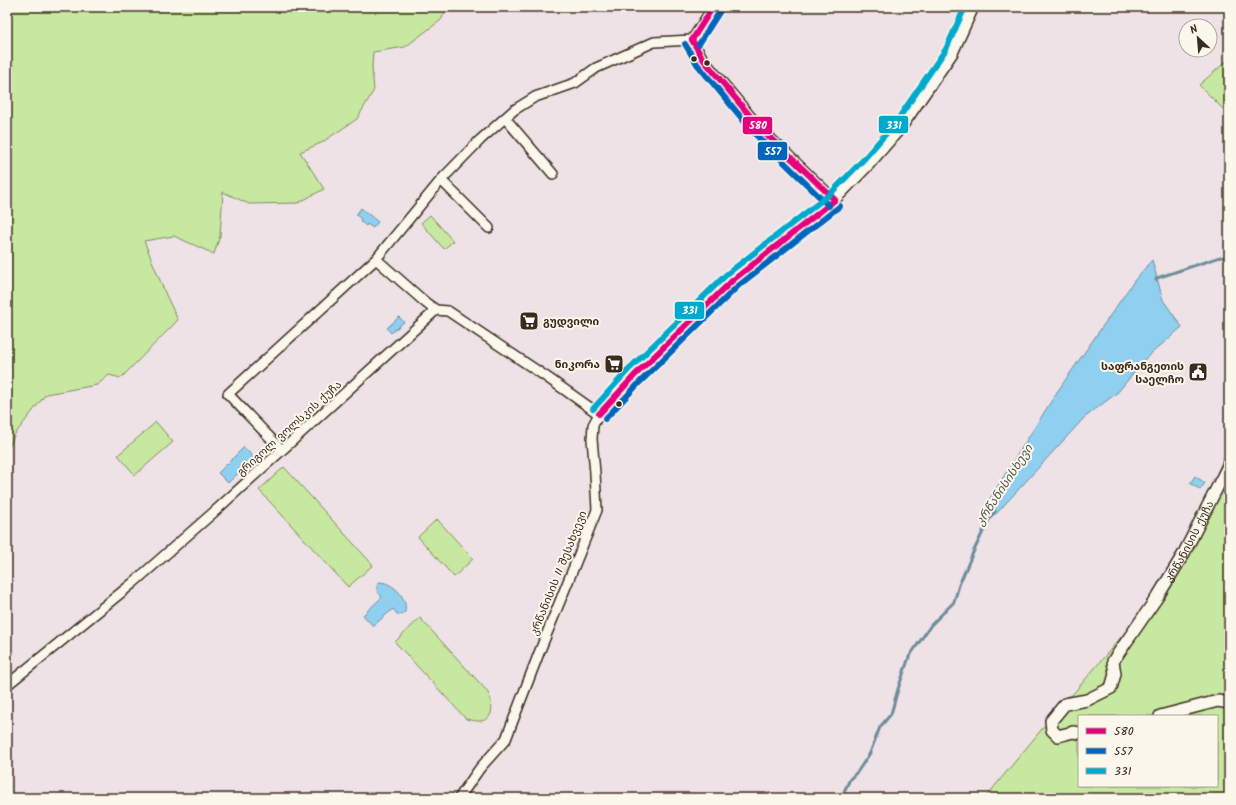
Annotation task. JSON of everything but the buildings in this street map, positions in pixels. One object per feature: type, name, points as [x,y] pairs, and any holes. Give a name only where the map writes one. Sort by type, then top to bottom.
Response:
[{"type":"street","points":[[692,40],[713,7]]},
{"type":"street","name":"კრწანისის II შესახვევი","points":[[459,798],[480,768],[506,739],[596,510],[592,439],[593,425],[599,414],[635,375],[733,280],[835,200],[869,165],[902,126],[953,53],[974,7]]},
{"type":"street","points":[[282,450],[228,394],[376,259],[441,180],[480,140],[514,110],[535,97],[575,83],[596,68],[654,42],[692,40]]},
{"type":"street","points":[[692,40],[703,60],[760,128],[835,200]]},
{"type":"street","points":[[505,118],[553,174]]},
{"type":"street","points":[[441,180],[490,228]]},
{"type":"street","points":[[376,259],[436,310],[448,311],[599,414]]},
{"type":"street","name":"გრიგოლ ვოლსკის ქუჩა","points":[[7,685],[139,578],[436,310]]},
{"type":"street","name":"კრწანისის ქუჩა","points":[[1078,733],[1073,732],[1058,736],[1052,730],[1051,721],[1065,704],[1087,700],[1111,688],[1115,674],[1112,661],[1158,596],[1183,555],[1229,464]]},
{"type":"street","points":[[1164,715],[1218,700],[1229,703]]},
{"type":"green space","points":[[7,7],[448,7],[441,20],[405,47],[373,52],[372,68],[374,90],[357,119],[321,143],[300,152],[324,189],[298,203],[249,204],[223,192],[220,236],[214,254],[174,236],[144,241],[178,320],[121,378],[109,375],[97,385],[46,394],[15,434],[7,451]]},
{"type":"green space","points":[[1229,59],[1229,115],[1199,85]]},
{"type":"green space","points":[[430,215],[453,241],[444,249],[421,223]]},
{"type":"green space","points":[[156,422],[173,442],[135,475],[118,455]]},
{"type":"green space","points":[[1229,446],[1229,798],[985,798],[1046,724],[1049,714],[1058,702],[1072,695],[1149,604],[1188,540]]},
{"type":"green space","points":[[284,467],[373,565],[348,587],[259,490]]},
{"type":"green space","points":[[437,519],[473,559],[454,577],[418,537]]},
{"type":"green space","points":[[420,618],[487,691],[492,705],[491,714],[488,718],[479,721],[466,719],[395,642]]},
{"type":"water","points":[[361,208],[378,222],[373,228],[367,224],[366,226],[356,215]]},
{"type":"water","points":[[1152,260],[1163,300],[1182,327],[1146,358],[1118,392],[1084,418],[996,514],[987,514],[987,503],[1057,392],[1134,281]]},
{"type":"water","points":[[399,317],[404,322],[391,333],[387,328]]},
{"type":"water","points":[[244,447],[254,458],[228,483],[218,473]]},
{"type":"water","points":[[1195,476],[1205,483],[1200,490],[1190,483]]},
{"type":"water","points":[[380,582],[390,585],[399,592],[404,602],[405,612],[401,615],[397,614],[393,609],[373,626],[363,615],[382,597],[377,589],[377,585]]},
{"type":"waterway","name":"კრწანისისხევი","points":[[1156,280],[1157,278],[1220,257],[1229,258]]},
{"type":"waterway","name":"კრწანისისხევი","points":[[841,798],[850,779],[858,771],[870,753],[880,727],[891,714],[909,657],[931,625],[954,602],[959,585],[971,557],[987,523],[995,511]]},
{"type":"transit line","name":"580","points":[[692,40],[713,7]]},
{"type":"transit line","name":"331","points":[[593,409],[629,369],[727,274],[830,194],[863,160],[896,122],[946,49],[965,7]]},
{"type":"transit line","name":"557","points":[[699,44],[720,11]]},
{"type":"transit line","name":"580","points":[[692,40],[703,59],[760,128],[835,200]]},
{"type":"transit line","name":"557","points":[[685,44],[697,64],[754,133],[829,206]]},
{"type":"transit line","name":"580","points":[[599,414],[635,375],[733,280],[835,200]]},
{"type":"transit line","name":"557","points":[[605,419],[641,381],[738,286],[840,206]]},
{"type":"place","name":"გუდვილი","points":[[529,321]]},
{"type":"place","name":"ნიკორა","points":[[614,364]]},
{"type":"place","name":"საფრანგეთის საელჩო","points":[[1198,372]]}]
